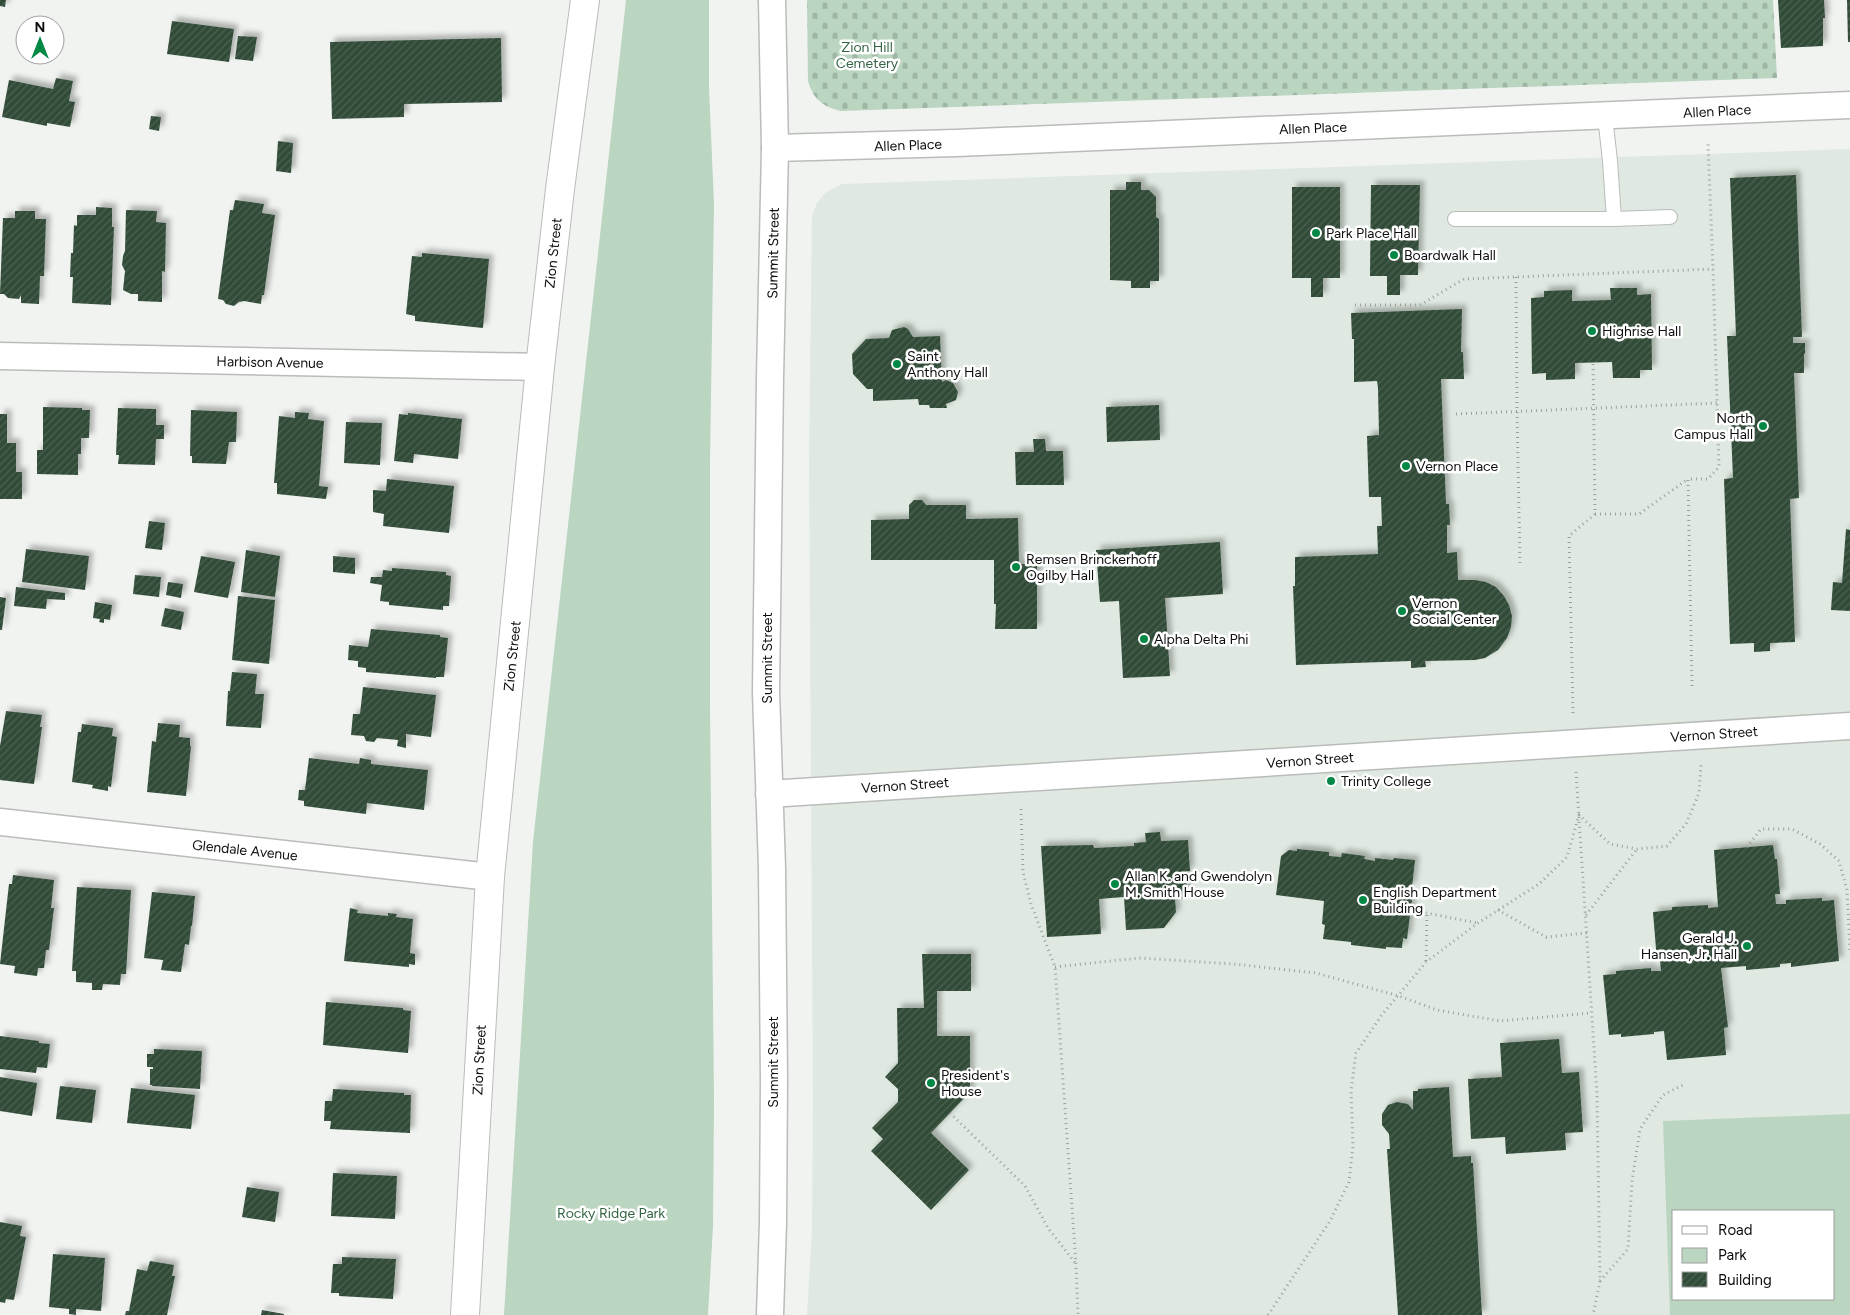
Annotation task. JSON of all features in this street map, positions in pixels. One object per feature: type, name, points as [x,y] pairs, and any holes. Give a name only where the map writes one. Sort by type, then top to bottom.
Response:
[{"type":"main road","name":"Zion Street","points":[[465,1315],[490,877],[540,367],[560,190],[586,0]]},
{"type":"street","name":"Summit Street","points":[[770,1315],[774,1080],[772,868],[766,692],[775,148],[772,0]]},
{"type":"street","name":"Allen Place","points":[[775,148],[966,143],[1850,105]]},
{"type":"street","name":"Harbison Avenue","points":[[0,356],[540,367]]},
{"type":"street","name":"Vernon Street","points":[[769,794],[1850,726]]},
{"type":"street","name":"Glendale Avenue","points":[[0,822],[490,877]]},
{"type":"lane","points":[[1606,116],[1614,219]]},
{"type":"lane","points":[[1455,220],[1670,217]]},
{"type":"path","points":[[1593,1315],[1600,1281],[1597,1094],[1571,697],[1569,536],[1595,514],[1638,514],[1688,479],[1708,479],[1719,467],[1708,143]]},
{"type":"path","points":[[1355,305],[1420,305],[1464,279],[1713,269]]},
{"type":"path","points":[[1516,277],[1520,564]]},
{"type":"path","points":[[1593,362],[1595,514]]},
{"type":"path","points":[[1456,414],[1717,403]]},
{"type":"path","points":[[1688,479],[1692,686]]},
{"type":"path","points":[[1579,815],[1610,844],[1637,849],[1667,846],[1686,824],[1699,793],[1702,758]]},
{"type":"path","points":[[1021,809],[1023,872],[1031,904],[1055,967],[1078,1315]]},
{"type":"path","points":[[1268,1315],[1330,1220],[1349,1182],[1353,1146],[1351,1091],[1356,1053],[1381,1016],[1426,962],[1478,923],[1539,884],[1567,857],[1579,815]]},
{"type":"path","points":[[1747,847],[1761,829],[1792,829],[1820,844],[1839,861],[1847,890],[1850,951]]},
{"type":"path","points":[[1586,915],[1637,849]]},
{"type":"path","points":[[1411,910],[1478,923]]},
{"type":"path","points":[[1497,910],[1546,937],[1587,933]]},
{"type":"path","points":[[1426,913],[1426,962]]},
{"type":"path","points":[[1055,967],[1139,958],[1233,964],[1316,973],[1399,996],[1437,1010],[1500,1021],[1592,1013]]},
{"type":"path","points":[[1600,1281],[1628,1249],[1632,1181],[1640,1129],[1663,1094],[1683,1085]]},
{"type":"path","points":[[950,1112],[1024,1186],[1048,1228],[1076,1264]]},
{"type":"shaded area","name":"Trinity College","points":[[1850,149],[1850,1315],[807,1315],[812,1229],[813,1101],[809,462],[812,216],[817,203],[825,193],[842,184]]},
{"type":"green space","name":"Rocky Ridge Park","points":[[626,0],[709,0],[709,88],[714,204],[710,462],[710,707],[714,1101],[713,1226],[708,1315],[504,1315],[533,842]]},
{"type":"green space","name":"Zion Hill Cemetery","points":[[807,0],[1773,0],[1777,78],[841,111],[829,107],[820,101],[813,93],[808,81]]},
{"type":"green space","points":[[1850,1114],[1850,1315],[1670,1315],[1663,1121]]},
{"type":"building","points":[[0,0],[6,0],[5,7],[0,6]]},
{"type":"building","points":[[1778,0],[1824,0],[1823,46],[1781,48]]},
{"type":"building","points":[[1847,0],[1850,0],[1850,42],[1848,42]]},
{"type":"building","points":[[172,21],[234,29],[229,62],[167,54]]},
{"type":"building","points":[[238,36],[257,37],[253,61],[235,59]]},
{"type":"building","points":[[501,38],[502,102],[404,104],[404,117],[332,119],[330,42]]},
{"type":"building","points":[[56,78],[73,81],[69,101],[75,102],[70,127],[47,123],[47,126],[2,117],[9,80],[53,89]]},
{"type":"building","points":[[151,116],[161,117],[159,131],[149,129]]},
{"type":"building","points":[[278,141],[293,143],[291,173],[276,171]]},
{"type":"building","name":"North Campus Hall","points":[[1796,175],[1802,337],[1793,337],[1793,343],[1805,343],[1805,353],[1804,373],[1794,373],[1799,498],[1790,499],[1795,642],[1770,643],[1770,651],[1754,652],[1754,643],[1730,644],[1724,479],[1733,478],[1727,336],[1736,336],[1730,178]]},
{"type":"building","points":[[1126,182],[1141,182],[1141,190],[1149,190],[1156,197],[1156,217],[1159,219],[1159,281],[1150,281],[1150,288],[1131,288],[1131,281],[1110,280],[1110,190],[1126,190]]},
{"type":"building","name":"Boardwalk Hall","points":[[1371,185],[1420,185],[1418,275],[1400,275],[1400,295],[1387,295],[1387,276],[1370,276]]},
{"type":"building","name":"Park Place Hall","points":[[1292,187],[1340,187],[1340,278],[1323,278],[1323,297],[1311,297],[1311,278],[1292,278]]},
{"type":"building","points":[[235,200],[264,204],[262,213],[275,215],[264,295],[262,295],[261,304],[244,301],[234,306],[218,299],[230,210],[233,210]]},
{"type":"building","points":[[96,207],[112,208],[112,227],[114,227],[111,305],[72,303],[73,277],[70,277],[74,225],[77,226],[77,215],[96,215]]},
{"type":"building","points":[[126,210],[157,211],[156,222],[166,223],[165,272],[162,271],[162,302],[138,301],[138,294],[131,294],[123,290],[125,271],[122,265],[125,251]]},
{"type":"building","points":[[15,211],[35,211],[35,219],[46,219],[44,276],[40,276],[39,304],[21,303],[21,295],[19,299],[8,298],[4,294],[0,294],[3,218],[15,218]]},
{"type":"building","points":[[422,253],[489,259],[483,328],[415,321],[415,316],[406,314],[412,256],[422,257]]},
{"type":"building","name":"Highrise Hall","points":[[1610,288],[1637,288],[1637,295],[1651,294],[1652,370],[1640,370],[1640,378],[1613,378],[1612,362],[1575,363],[1575,379],[1546,380],[1546,373],[1532,374],[1531,298],[1544,297],[1544,291],[1572,290],[1572,301],[1611,300]]},
{"type":"building","points":[[1462,309],[1461,352],[1463,352],[1464,379],[1441,379],[1446,504],[1449,504],[1450,525],[1447,525],[1447,553],[1457,552],[1458,580],[1486,582],[1496,587],[1504,596],[1512,616],[1507,638],[1498,650],[1485,658],[1425,661],[1426,667],[1411,668],[1411,661],[1296,665],[1293,586],[1295,586],[1295,557],[1378,554],[1377,526],[1382,526],[1381,497],[1369,497],[1367,436],[1379,435],[1378,388],[1377,381],[1354,382],[1354,339],[1352,339],[1351,313]]},
{"type":"building","name":"Saint Anthony Hall","points":[[904,327],[908,329],[913,337],[940,336],[942,382],[946,380],[953,383],[958,392],[956,400],[946,404],[947,408],[930,408],[929,405],[919,405],[918,399],[873,401],[873,389],[867,389],[853,374],[852,354],[866,339],[889,338],[892,330]]},
{"type":"building","points":[[1159,405],[1160,440],[1107,442],[1106,407]]},
{"type":"building","points":[[43,407],[90,410],[89,438],[81,438],[81,454],[78,454],[78,475],[37,474],[37,450],[43,450]]},
{"type":"building","points":[[118,408],[156,409],[156,425],[164,425],[164,439],[156,439],[155,465],[118,464],[119,455],[116,455]]},
{"type":"building","points":[[191,410],[237,412],[236,442],[229,442],[226,464],[192,463],[192,456],[190,456]]},
{"type":"building","points":[[295,412],[309,413],[308,419],[324,421],[319,486],[328,487],[326,499],[277,494],[277,483],[274,483],[279,416],[295,418]]},
{"type":"building","points":[[408,413],[462,419],[458,459],[414,454],[413,463],[394,461],[399,414],[408,415]]},
{"type":"building","points":[[0,414],[7,414],[7,443],[16,443],[16,472],[22,472],[22,499],[0,499]]},
{"type":"building","points":[[346,422],[382,423],[380,465],[344,463]]},
{"type":"building","points":[[1033,439],[1045,439],[1046,451],[1063,451],[1064,485],[1016,485],[1015,452],[1034,452]]},
{"type":"building","points":[[387,479],[454,486],[449,533],[383,526],[384,514],[373,512],[373,490],[386,491]]},
{"type":"building","name":"Remsen Brinckerhoff Ogilby Hall","points":[[914,500],[922,500],[926,505],[966,505],[966,519],[1018,518],[1019,564],[1037,564],[1037,629],[995,629],[994,560],[871,560],[871,520],[909,519],[909,505]]},
{"type":"building","points":[[149,521],[165,523],[162,550],[145,548]]},
{"type":"building","points":[[1846,529],[1850,530],[1850,611],[1831,610],[1833,582],[1842,583]]},
{"type":"building","name":"Alpha Delta Phi","points":[[1220,542],[1223,594],[1165,598],[1170,676],[1123,678],[1119,601],[1100,602],[1096,550]]},
{"type":"building","points":[[26,549],[89,556],[85,590],[22,582]]},
{"type":"building","points":[[246,550],[280,556],[275,597],[241,592]]},
{"type":"building","points":[[201,556],[235,562],[228,598],[194,592]]},
{"type":"building","points":[[333,556],[355,558],[355,574],[333,572]]},
{"type":"building","points":[[392,568],[446,572],[446,575],[451,576],[449,606],[443,606],[443,610],[389,605],[389,602],[380,601],[382,585],[370,583],[371,577],[382,577],[383,570],[392,571]]},
{"type":"building","points":[[135,575],[161,577],[159,597],[133,594]]},
{"type":"building","points":[[168,582],[183,584],[181,598],[166,595]]},
{"type":"building","points":[[16,587],[65,593],[65,600],[47,599],[46,609],[14,606]]},
{"type":"building","points":[[238,596],[275,600],[269,664],[232,660]]},
{"type":"building","points":[[0,597],[6,598],[2,630],[0,630]]},
{"type":"building","points":[[95,602],[112,605],[110,620],[104,619],[104,623],[99,622],[100,619],[93,618]]},
{"type":"building","points":[[165,608],[184,612],[181,630],[161,626]]},
{"type":"building","points":[[371,629],[440,635],[440,637],[448,638],[444,677],[436,678],[366,672],[366,668],[358,667],[358,661],[348,660],[349,645],[368,647]]},
{"type":"building","points":[[232,672],[257,674],[255,694],[264,694],[261,728],[226,726],[228,691],[230,691]]},
{"type":"building","points":[[363,687],[436,695],[431,737],[406,734],[406,748],[397,746],[398,740],[377,738],[374,742],[366,741],[364,736],[351,735],[353,714],[360,714]]},
{"type":"building","points":[[6,711],[42,715],[34,784],[0,780],[0,746]]},
{"type":"building","points":[[158,723],[180,725],[179,737],[190,738],[191,746],[186,796],[147,792],[152,741],[156,742]]},
{"type":"building","points":[[82,724],[113,728],[112,736],[117,737],[111,787],[108,786],[108,791],[92,788],[93,785],[72,782],[78,732],[81,732]]},
{"type":"building","points":[[309,758],[359,764],[360,758],[371,760],[371,764],[428,770],[424,810],[367,803],[366,814],[304,806],[304,801],[298,800],[299,790],[305,790]]},
{"type":"building","name":"Allan K. and Gwendolyn M. Smith House","points":[[1160,832],[1161,841],[1188,840],[1190,871],[1186,871],[1188,898],[1175,899],[1176,912],[1164,928],[1126,930],[1124,897],[1099,899],[1101,934],[1047,937],[1041,846],[1093,845],[1094,848],[1134,846],[1134,843],[1146,842],[1145,833]]},
{"type":"building","name":"Gerald J. Hansen, Jr. Hall","points":[[1773,845],[1775,859],[1777,859],[1780,894],[1775,894],[1776,904],[1786,904],[1786,900],[1822,898],[1822,901],[1834,900],[1839,961],[1791,967],[1791,963],[1780,964],[1780,967],[1746,970],[1746,966],[1721,968],[1728,1027],[1724,1028],[1726,1055],[1667,1060],[1664,1031],[1654,1032],[1654,1034],[1621,1037],[1621,1034],[1609,1035],[1603,975],[1616,974],[1616,971],[1651,968],[1651,971],[1661,971],[1660,961],[1657,961],[1653,912],[1672,910],[1672,907],[1708,905],[1708,908],[1718,907],[1714,850]]},
{"type":"building","name":"English Department Building","points":[[1297,849],[1329,852],[1329,856],[1341,857],[1342,853],[1365,856],[1364,859],[1375,861],[1375,858],[1415,860],[1412,887],[1408,886],[1407,898],[1412,899],[1407,939],[1403,938],[1402,948],[1386,947],[1386,949],[1351,945],[1351,942],[1323,939],[1325,925],[1322,924],[1324,901],[1276,895],[1281,856],[1289,850],[1297,851]]},
{"type":"building","points":[[13,875],[54,880],[51,908],[54,908],[49,950],[46,950],[44,968],[38,968],[37,976],[14,973],[15,966],[0,964],[9,884],[12,884]]},
{"type":"building","points":[[77,887],[131,890],[126,974],[121,974],[120,985],[103,984],[102,990],[92,990],[92,983],[76,982],[76,971],[72,971]]},
{"type":"building","points":[[152,892],[195,896],[189,945],[185,944],[181,972],[161,970],[163,960],[144,958]]},
{"type":"building","points":[[350,908],[358,910],[357,913],[388,916],[388,913],[397,914],[396,917],[413,919],[410,953],[415,954],[415,965],[409,964],[409,967],[344,961]]},
{"type":"building","name":"President's House","points":[[922,954],[971,954],[971,991],[937,991],[937,1036],[970,1036],[970,1092],[931,1133],[969,1170],[931,1210],[871,1151],[883,1139],[872,1128],[898,1102],[898,1089],[885,1077],[898,1063],[897,1008],[924,1008]]},
{"type":"building","points":[[326,1002],[403,1008],[403,1010],[411,1011],[408,1053],[323,1045]]},
{"type":"building","points":[[0,1036],[50,1044],[47,1068],[37,1067],[36,1073],[0,1069]]},
{"type":"building","points":[[1559,1039],[1562,1073],[1579,1072],[1583,1132],[1565,1133],[1566,1150],[1506,1154],[1505,1137],[1471,1139],[1468,1079],[1502,1077],[1500,1043]]},
{"type":"building","points":[[154,1049],[202,1051],[200,1089],[150,1085],[150,1069],[153,1069],[153,1067],[147,1067],[147,1054],[154,1054]]},
{"type":"building","points":[[0,1077],[37,1083],[32,1116],[0,1111]]},
{"type":"building","points":[[60,1086],[96,1090],[92,1123],[56,1119]]},
{"type":"building","points":[[1449,1087],[1453,1157],[1471,1156],[1471,1163],[1473,1163],[1482,1315],[1398,1315],[1387,1149],[1390,1149],[1389,1134],[1382,1125],[1382,1114],[1388,1105],[1397,1102],[1408,1104],[1413,1110],[1413,1091]]},
{"type":"building","points":[[131,1088],[195,1095],[191,1129],[127,1123]]},
{"type":"building","points":[[333,1089],[411,1095],[410,1133],[330,1129],[331,1121],[324,1121],[325,1101],[332,1101]]},
{"type":"building","points":[[333,1173],[397,1176],[395,1219],[331,1216]]},
{"type":"building","points":[[247,1187],[279,1192],[275,1222],[242,1217]]},
{"type":"building","points":[[0,1222],[22,1226],[20,1236],[26,1237],[14,1300],[6,1299],[5,1303],[0,1302]]},
{"type":"building","points":[[53,1254],[105,1258],[101,1311],[76,1309],[76,1315],[69,1314],[69,1309],[49,1307]]},
{"type":"building","points":[[342,1257],[396,1259],[393,1299],[339,1296],[339,1293],[331,1293],[333,1264],[342,1264]]},
{"type":"building","points":[[150,1261],[174,1265],[172,1276],[175,1276],[167,1315],[125,1315],[126,1311],[129,1311],[137,1269],[147,1271]]},
{"type":"building","points":[[262,1310],[284,1314],[284,1315],[261,1315]]},
{"type":"place","name":"Park Place Hall","points":[[1316,233]]},
{"type":"place","name":"Boardwalk Hall","points":[[1394,255]]},
{"type":"place","name":"Highrise Hall","points":[[1592,331]]},
{"type":"place","name":"Saint Anthony Hall","points":[[897,364]]},
{"type":"place","name":"North Campus Hall","points":[[1763,426]]},
{"type":"place","name":"Vernon Place","points":[[1406,466]]},
{"type":"place","name":"Remsen Brinckerhoff Ogilby Hall","points":[[1016,567]]},
{"type":"place","name":"Vernon Social Center","points":[[1402,611]]},
{"type":"place","name":"Alpha Delta Phi","points":[[1144,639]]},
{"type":"place","name":"Trinity College","points":[[1331,781]]},
{"type":"place","name":"Allan K. and Gwendolyn M. Smith House","points":[[1115,884]]},
{"type":"place","name":"English Department Building","points":[[1363,900]]},
{"type":"place","name":"Gerald J. Hansen, Jr. Hall","points":[[1747,946]]},
{"type":"place","name":"President's House","points":[[931,1083]]}]
